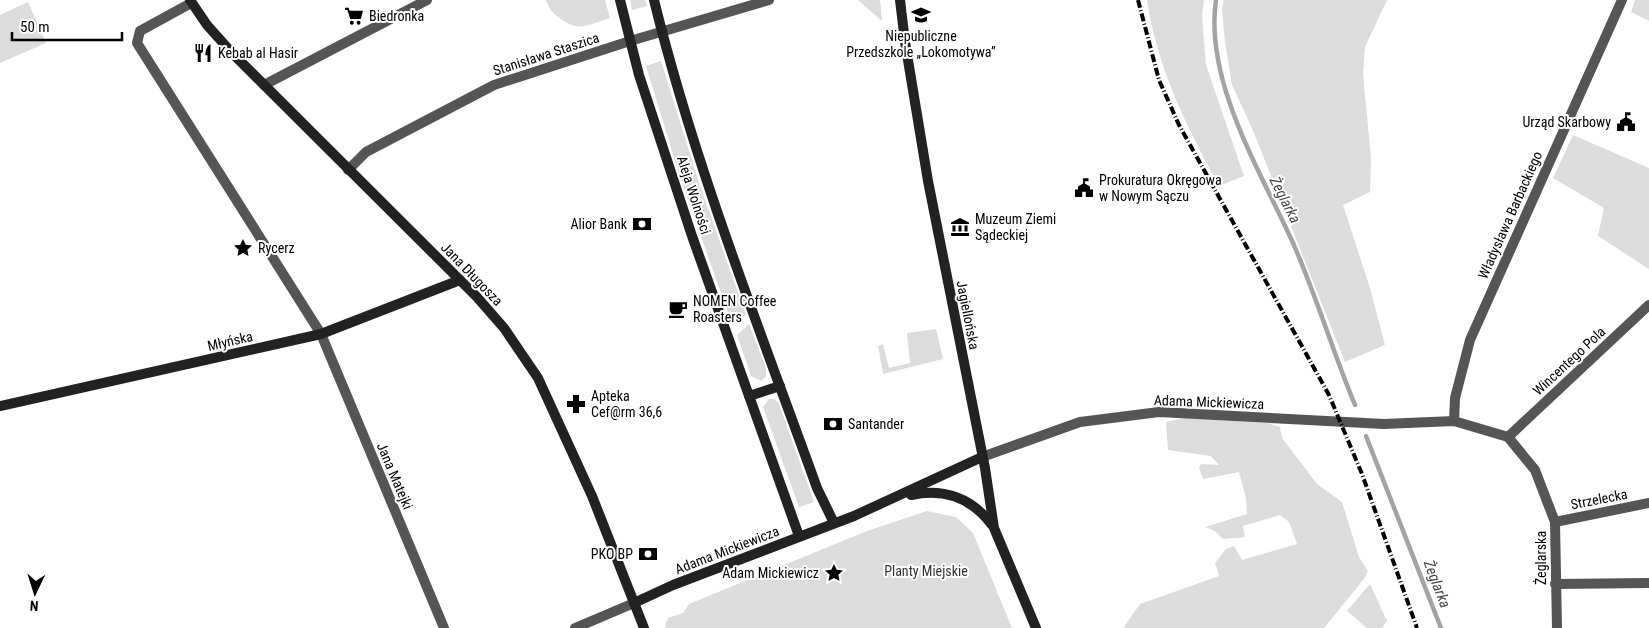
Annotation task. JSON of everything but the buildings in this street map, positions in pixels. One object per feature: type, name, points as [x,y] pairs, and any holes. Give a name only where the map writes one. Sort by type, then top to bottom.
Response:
[{"type":"street","points":[[264,86],[427,0]]},
{"type":"street","name":"Aleja Wolności","points":[[620,0],[630,41],[692,236],[800,536]]},
{"type":"street","name":"Aleja Wolności","points":[[654,0],[720,221],[817,488],[834,523]]},
{"type":"street","name":"Stanisława Staszica","points":[[348,170],[366,152],[494,85],[630,41],[769,0]]},
{"type":"street","name":"Jagiellońska","points":[[900,0],[904,42],[928,181],[994,528],[1036,628]]},
{"type":"street","name":"Władysława Barbackiego","points":[[1454,421],[1456,398],[1470,340],[1622,0]]},
{"type":"street","name":"Jana Długosza","points":[[190,1],[207,25],[264,86],[460,280],[504,328],[538,378],[592,496],[644,628]]},
{"type":"street","name":"Jana Matejki","points":[[190,1],[140,31],[137,43],[321,334],[444,628]]},
{"type":"street","name":"Młyńska","points":[[0,406],[321,334],[460,280]]},
{"type":"street","name":"Wincentego Pola","points":[[1508,437],[1649,305]]},
{"type":"street","points":[[749,396],[780,386]]},
{"type":"street","name":"Adama Mickiewicza","points":[[575,628],[634,604],[673,585],[890,500],[982,457],[1080,422],[1159,412],[1384,424],[1454,421]]},
{"type":"street","points":[[1454,421],[1508,437]]},
{"type":"street","name":"Żeglarska","points":[[1508,437],[1535,470],[1555,522],[1555,584],[1558,628]]},
{"type":"street","name":"Adama Mickiewicza","points":[[890,500],[922,493],[947,494],[976,506],[994,528]]},
{"type":"street","name":"Strzelecka","points":[[1555,522],[1649,503]]},
{"type":"street","points":[[1555,584],[1649,583]]},
{"type":"green space","points":[[546,0],[605,0],[610,18],[590,25],[573,26],[558,17],[550,9]]},
{"type":"green space","points":[[630,0],[645,0],[647,6],[632,10]]},
{"type":"green space","points":[[858,0],[880,0],[882,21]]},
{"type":"green space","points":[[1147,0],[1204,0],[1202,15],[1206,65],[1244,176],[1219,186],[1185,119],[1166,73],[1158,49]]},
{"type":"green space","points":[[1224,0],[1387,0],[1365,47],[1363,74],[1371,158],[1370,192],[1343,205],[1370,288],[1385,345],[1345,362],[1252,128],[1232,85],[1225,42],[1222,9]]},
{"type":"green space","points":[[1635,0],[1649,0],[1649,21],[1631,12]]},
{"type":"green space","points":[[28,2],[46,43],[0,63],[0,15]]},
{"type":"green space","points":[[661,61],[699,183],[746,315],[732,324],[680,177],[646,66]]},
{"type":"green space","points":[[1573,135],[1649,168],[1649,269],[1598,236],[1604,208],[1553,178]]},
{"type":"green space","points":[[749,324],[766,368],[766,376],[761,381],[751,376],[737,335]]},
{"type":"green space","points":[[936,329],[943,359],[883,374],[878,346],[883,344],[889,368],[910,363],[907,333]]},
{"type":"green space","points":[[769,399],[775,399],[779,404],[814,502],[799,507],[763,407]]},
{"type":"green space","points":[[1184,418],[1268,423],[1280,427],[1282,438],[1317,484],[1342,502],[1359,557],[1368,571],[1364,579],[1324,628],[1123,628],[1140,604],[1219,576],[1215,563],[1226,549],[1234,546],[1242,560],[1297,544],[1289,522],[1280,515],[1243,526],[1245,537],[1223,539],[1215,531],[1205,527],[1247,514],[1246,498],[1239,472],[1203,479],[1199,468],[1201,464],[1219,465],[1211,456],[1168,450],[1166,422]]},
{"type":"green space","name":"Planty Miejskie","points":[[927,511],[956,517],[973,533],[1012,628],[666,628],[665,625],[668,618],[683,613],[689,604],[867,531]]},
{"type":"green space","points":[[1370,584],[1387,621],[1382,628],[1367,628],[1347,611]]},
{"type":"waterway","name":"Żeglarka","points":[[1216,0],[1215,31],[1218,62],[1227,94],[1251,156],[1293,243],[1355,405]]},
{"type":"waterway","name":"Żeglarka","points":[[1366,436],[1441,628]]},
{"type":"railway","points":[[1138,0],[1159,80],[1179,125],[1329,395],[1362,474],[1417,628]]},
{"type":"place","name":"Niepubliczne Przedszkole „Lokomotywa”","points":[[921,15]]},
{"type":"place","name":"Biedronka","points":[[354,16]]},
{"type":"place","name":"Kebab al Hasir","points":[[203,53]]},
{"type":"place","name":"Urząd Skarbowy","points":[[1626,122]]},
{"type":"place","name":"Prokuratura Okręgowa w Nowym Sączu","points":[[1084,188]]},
{"type":"place","name":"Alior Bank","points":[[642,224]]},
{"type":"place","name":"Muzeum Ziemi Sądeckiej","points":[[960,227]]},
{"type":"place","name":"Rycerz","points":[[243,248]]},
{"type":"place","name":"NOMEN Coffee Roasters","points":[[678,309]]},
{"type":"place","name":"Apteka Cef@rm 36,6","points":[[576,404]]},
{"type":"place","name":"Santander","points":[[833,424]]},
{"type":"place","name":"PKO BP","points":[[648,554]]},
{"type":"place","name":"Adam Mickiewicz","points":[[834,573]]}]
